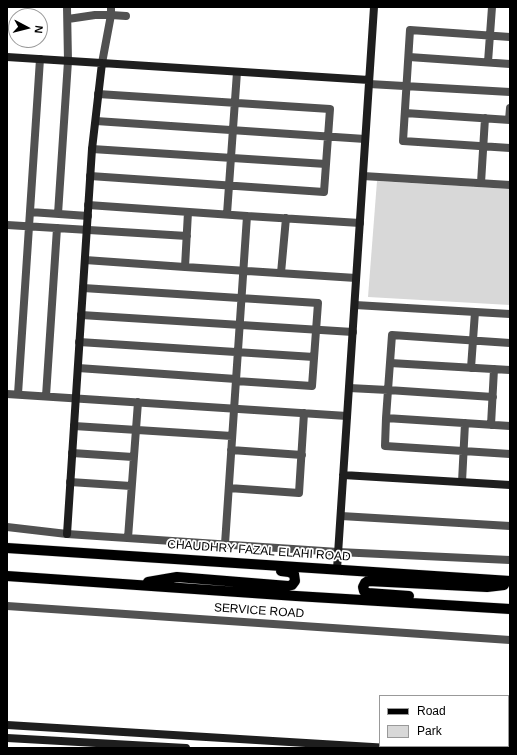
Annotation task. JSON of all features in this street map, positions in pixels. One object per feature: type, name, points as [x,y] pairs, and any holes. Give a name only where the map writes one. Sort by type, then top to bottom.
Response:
[{"type":"main road","name":"CHAUDHRY FAZAL ELAHI ROAD","points":[[7,548],[510,581]]},
{"type":"main road","points":[[129,585],[177,578],[288,586],[292,585],[295,581],[294,574],[289,572],[196,565],[160,558]]},
{"type":"main road","points":[[7,576],[129,585],[510,608]]},
{"type":"main road","points":[[510,585],[487,587],[368,581],[363,587],[364,591],[368,593],[491,602],[510,608]]},
{"type":"street","points":[[58,214],[68,61],[67,7]]},
{"type":"street","points":[[337,569],[374,7]]},
{"type":"street","points":[[488,62],[492,7]]},
{"type":"street","points":[[68,19],[111,11],[126,16]]},
{"type":"street","points":[[67,534],[92,149],[102,63],[111,11]]},
{"type":"street","points":[[510,37],[410,30],[403,141],[510,148]]},
{"type":"street","points":[[7,57],[510,92]]},
{"type":"street","points":[[409,57],[510,64]]},
{"type":"street","points":[[18,394],[40,59]]},
{"type":"street","points":[[227,214],[237,72]]},
{"type":"street","points":[[90,176],[324,192],[330,109],[98,94]]},
{"type":"street","points":[[405,113],[510,120],[510,108]]},
{"type":"street","points":[[481,183],[485,118]]},
{"type":"street","points":[[96,121],[365,139]]},
{"type":"street","points":[[92,149],[326,164]]},
{"type":"street","points":[[363,176],[510,185]]},
{"type":"street","points":[[88,205],[360,223]]},
{"type":"street","points":[[30,212],[88,216]]},
{"type":"street","points":[[185,267],[188,212]]},
{"type":"street","points":[[225,544],[247,216]]},
{"type":"street","points":[[281,273],[286,218]]},
{"type":"street","points":[[7,224],[187,236]]},
{"type":"street","points":[[46,396],[57,228]]},
{"type":"street","points":[[85,260],[356,278]]},
{"type":"street","points":[[78,368],[312,386],[318,303],[83,288]]},
{"type":"street","points":[[355,305],[510,314]]},
{"type":"street","points":[[471,368],[475,312]]},
{"type":"street","points":[[81,314],[353,332]]},
{"type":"street","points":[[510,343],[392,335],[384,446],[510,454]]},
{"type":"street","points":[[80,342],[314,357]]},
{"type":"street","points":[[390,362],[510,370]]},
{"type":"street","points":[[491,425],[494,369]]},
{"type":"street","points":[[349,388],[493,396]]},
{"type":"street","points":[[7,394],[347,416]]},
{"type":"street","points":[[128,538],[138,402]]},
{"type":"street","points":[[229,488],[299,493],[304,413]]},
{"type":"street","points":[[386,418],[510,426]]},
{"type":"street","points":[[462,482],[465,423]]},
{"type":"street","points":[[74,426],[232,436]]},
{"type":"street","points":[[232,450],[302,454]]},
{"type":"street","points":[[72,453],[133,457]]},
{"type":"street","points":[[343,475],[510,485]]},
{"type":"street","points":[[70,482],[131,486]]},
{"type":"street","points":[[341,516],[510,526]]},
{"type":"street","points":[[7,527],[67,534],[338,552],[510,560]]},
{"type":"street","name":"SERVICE ROAD","points":[[7,606],[510,640]]},
{"type":"street","points":[[7,725],[389,748]]},
{"type":"street","points":[[152,747],[154,734]]},
{"type":"street","points":[[7,738],[186,748]]},
{"type":"green space","points":[[377,181],[510,189],[510,305],[368,297]]}]
